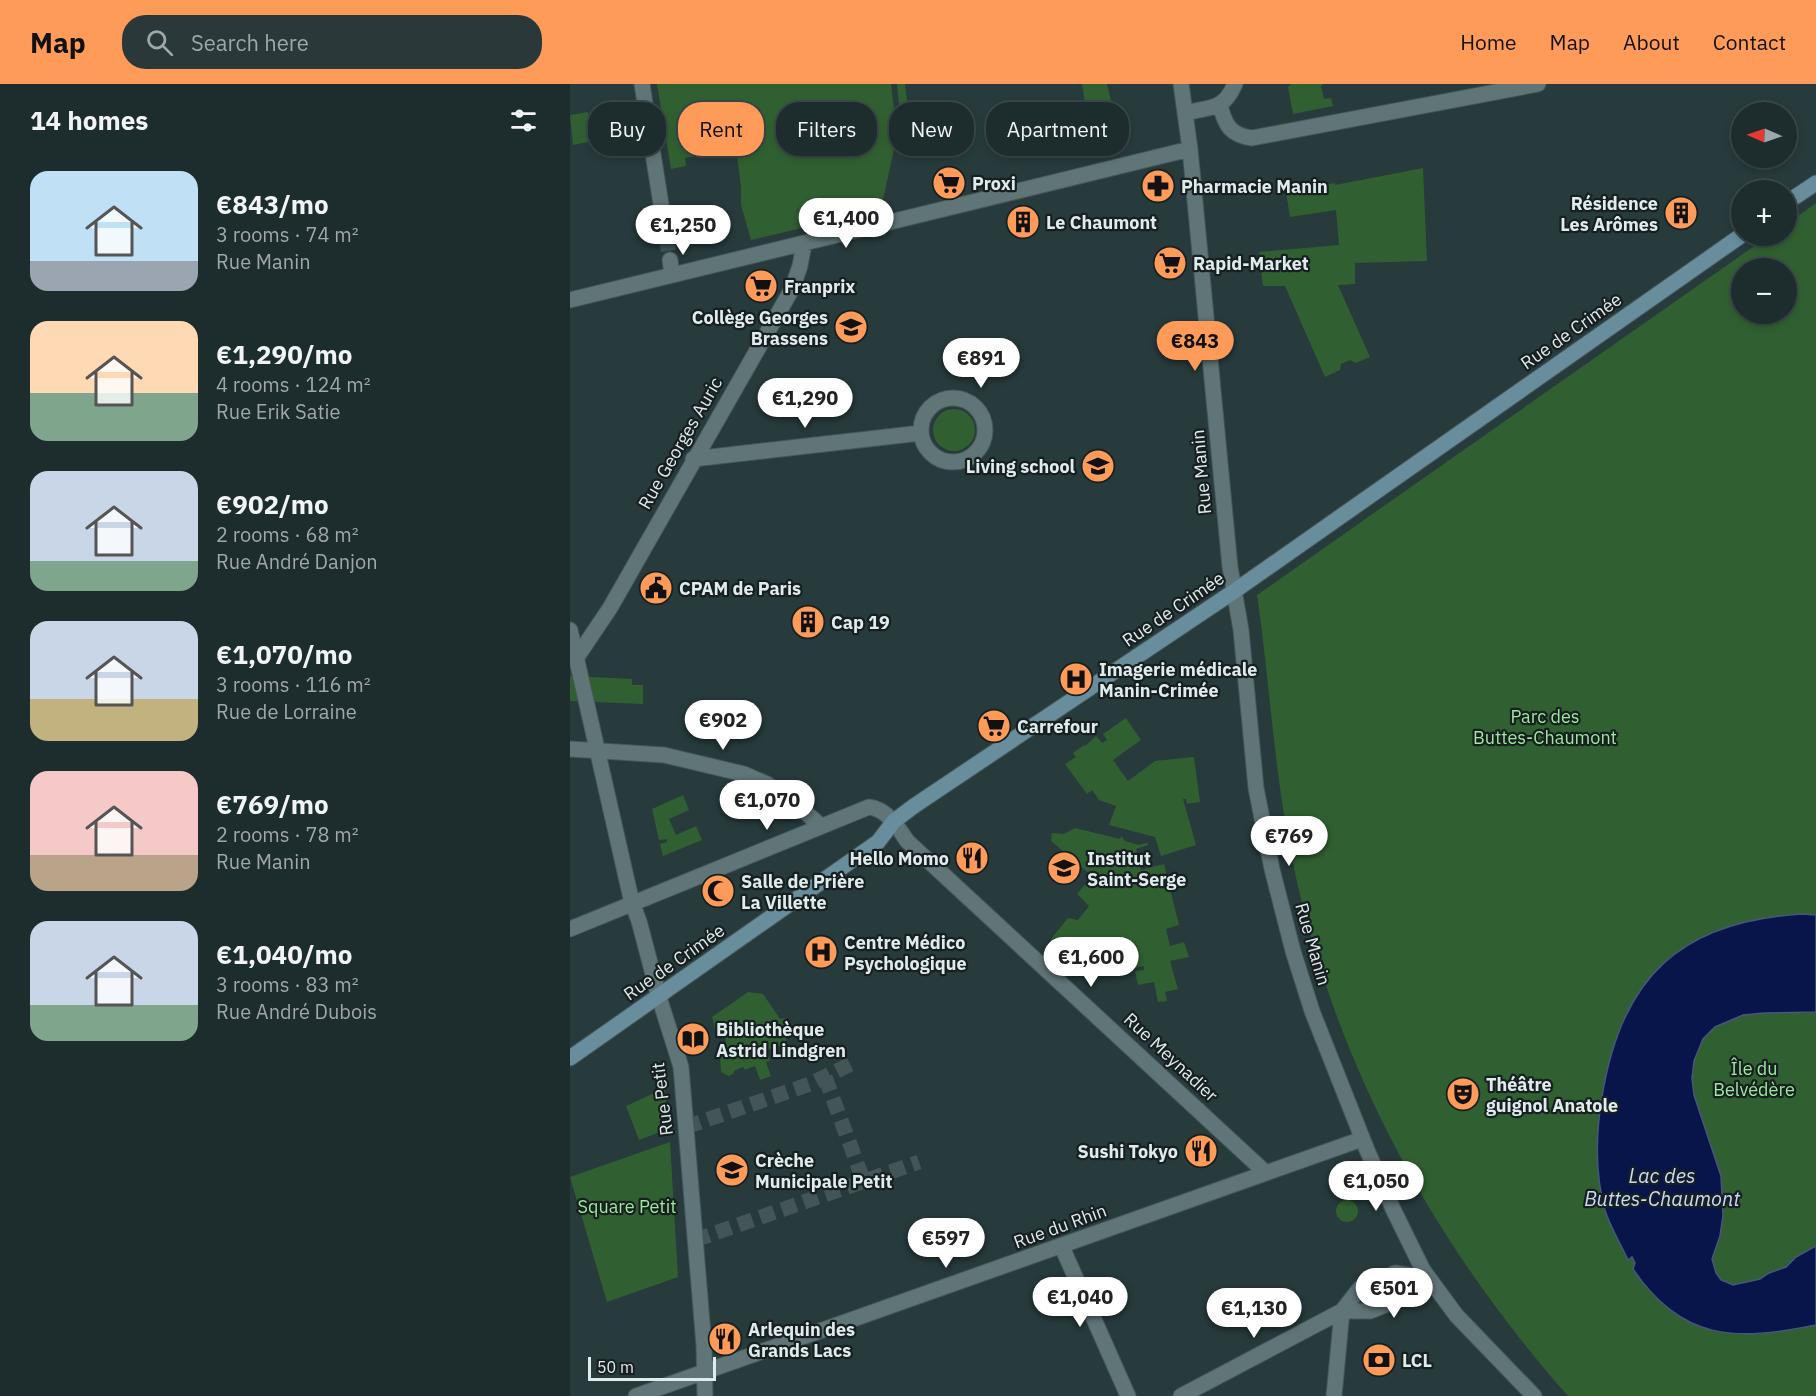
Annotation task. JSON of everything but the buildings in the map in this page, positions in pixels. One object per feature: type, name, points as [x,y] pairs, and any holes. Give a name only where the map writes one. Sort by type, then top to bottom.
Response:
[{"type":"street","points":[[642,84],[666,236]]},
{"type":"street","name":"Rue Manin","points":[[1181,84],[1190,149],[1233,592],[1241,630],[1256,788],[1272,869],[1293,951],[1312,1011],[1362,1139],[1419,1273],[1533,1396]]},
{"type":"street","points":[[1186,113],[1220,105],[1227,101],[1235,84]]},
{"type":"street","points":[[1220,105],[1230,131],[1241,137],[1252,138],[1538,84]]},
{"type":"street","points":[[570,300],[1190,149]]},
{"type":"street","points":[[1797,196],[1816,183]]},
{"type":"street","name":"Rue Georges Auric","points":[[577,657],[610,608],[792,289],[800,266],[804,243]]},
{"type":"street","name":"Rue de Crimée","points":[[570,1058],[878,842],[894,821],[1233,592],[1731,243]]},
{"type":"street","points":[[670,260],[672,275]]},
{"type":"street","points":[[955,397],[973,404],[984,419],[986,428],[980,448],[964,460],[954,462],[935,456],[928,449],[921,433],[922,421],[932,406],[946,398],[955,397]]},
{"type":"street","points":[[693,459],[921,433]]},
{"type":"street","name":"Rue Petit","points":[[570,630],[632,903],[681,1067],[704,1346],[705,1396]]},
{"type":"street","points":[[570,749],[664,755],[744,774],[790,798],[820,826]]},
{"type":"street","points":[[570,929],[869,807],[876,808],[894,821]]},
{"type":"street","name":"Rue Meynadier","points":[[894,821],[907,841],[1266,1173]]},
{"type":"street","name":"Rue du Rhin","points":[[636,1396],[1362,1139]]},
{"type":"street","points":[[1062,1246],[1128,1396]]},
{"type":"street","points":[[1181,1396],[1342,1311],[1360,1288],[1395,1273],[1419,1273]]},
{"type":"street","points":[[1342,1311],[1370,1311],[1402,1298],[1419,1273]]},
{"type":"street","points":[[1334,1396],[1342,1311]]},
{"type":"green space","points":[[657,84],[891,84],[893,102],[889,102],[889,156],[892,156],[881,209],[751,240],[741,205],[737,156],[764,156],[764,102],[678,102],[678,156],[696,156],[685,158],[686,166],[671,169],[666,139],[666,102],[660,102]]},
{"type":"green space","points":[[897,84],[905,84],[907,102],[899,102]]},
{"type":"green space","points":[[1082,84],[1107,84],[1111,102],[1085,102]]},
{"type":"green space","points":[[1291,84],[1323,84],[1321,86],[1324,99],[1331,98],[1333,106],[1293,114],[1288,87]]},
{"type":"green space","points":[[588,112],[588,142],[573,145],[570,115]]},
{"type":"green space","points":[[1423,168],[1427,261],[1355,263],[1355,284],[1338,285],[1370,357],[1356,363],[1350,360],[1341,364],[1340,370],[1325,377],[1285,286],[1263,286],[1259,252],[1339,245],[1336,210],[1290,217],[1286,192]]},
{"type":"green space","name":"Parc des Buttes-Chaumont","points":[[1816,203],[1816,1396],[1568,1396],[1517,1335],[1470,1271],[1428,1205],[1389,1136],[1356,1064],[1328,990],[1305,915],[1288,837],[1257,595],[1731,262],[1731,324],[1797,324],[1797,258],[1737,258],[1754,246],[1797,246],[1797,217]]},
{"type":"green space","points":[[954,409],[969,415],[975,430],[969,445],[954,451],[939,445],[933,430],[939,415]]},
{"type":"green space","points":[[570,676],[632,679],[632,685],[643,685],[643,704],[570,701]]},
{"type":"green space","points":[[1126,718],[1141,740],[1113,760],[1128,781],[1155,761],[1194,757],[1200,802],[1187,804],[1186,799],[1183,799],[1196,845],[1161,856],[1155,837],[1109,825],[1116,806],[1099,800],[1092,790],[1087,794],[1065,764],[1076,757],[1073,753],[1096,736],[1102,743],[1107,740],[1103,734]]},
{"type":"green space","points":[[683,795],[689,810],[669,819],[676,835],[696,826],[702,840],[663,856],[660,844],[667,842],[667,839],[659,840],[652,809]]},
{"type":"green space","points":[[1075,828],[1120,839],[1121,836],[1125,841],[1139,845],[1147,843],[1148,845],[1136,849],[1141,870],[1164,864],[1179,925],[1166,929],[1170,946],[1184,942],[1189,957],[1170,961],[1178,989],[1165,992],[1167,1001],[1158,1002],[1154,982],[1138,985],[1135,971],[1144,970],[1144,966],[1092,977],[1051,939],[1068,918],[1078,920],[1089,906],[1077,894],[1092,876],[1051,841],[1052,833],[1064,834]]},
{"type":"green space","points":[[748,992],[763,994],[780,1019],[785,1018],[789,1029],[785,1044],[767,1050],[770,1061],[766,1062],[771,1076],[760,1080],[755,1066],[745,1070],[743,1067],[729,1076],[721,1072],[720,1057],[723,1056],[721,1047],[726,1043],[724,1033],[716,1033],[712,1017]]},
{"type":"green space","points":[[665,1088],[668,1129],[639,1140],[626,1106]]},
{"type":"green space","name":"Square Petit","points":[[670,1142],[678,1277],[607,1302],[570,1177]]},
{"type":"green space","points":[[1347,1200],[1355,1203],[1358,1211],[1355,1219],[1347,1222],[1339,1219],[1336,1211],[1339,1203]]},
{"type":"water","name":"Lac des Buttes-Chaumont","points":[[1802,914],[1816,915],[1816,1012],[1743,1015],[1715,1027],[1703,1039],[1694,1061],[1692,1078],[1694,1095],[1721,1176],[1723,1215],[1720,1236],[1712,1259],[1716,1273],[1721,1280],[1733,1285],[1760,1279],[1786,1267],[1796,1257],[1816,1246],[1816,1325],[1761,1333],[1736,1334],[1713,1330],[1692,1323],[1671,1311],[1652,1293],[1633,1269],[1635,1263],[1632,1257],[1628,1260],[1613,1229],[1605,1210],[1599,1182],[1598,1139],[1602,1097],[1611,1055],[1624,1019],[1642,988],[1664,963],[1691,943],[1722,929],[1759,919]]},
{"type":"tunnel","points":[[666,236],[670,260]]},
{"type":"tunnel","points":[[686,1127],[810,1084],[855,1062]]},
{"type":"tunnel","points":[[825,1077],[864,1182]]},
{"type":"tunnel","points":[[695,1240],[919,1162]]},
{"type":"place","name":"Proxi","points":[[949,183]]},
{"type":"place","name":"Pharmacie Manin","points":[[1158,186]]},
{"type":"place","name":"Résidence Les Arômes","points":[[1681,213]]},
{"type":"place","name":"Le Chaumont","points":[[1023,222]]},
{"type":"place","name":"Rapid-Market","points":[[1170,263]]},
{"type":"place","name":"Franprix","points":[[761,286]]},
{"type":"place","name":"Collège Georges Brassens","points":[[851,327]]},
{"type":"place","name":"Living school","points":[[1098,466]]},
{"type":"place","name":"CPAM de Paris","points":[[656,588]]},
{"type":"place","name":"Cap 19","points":[[808,622]]},
{"type":"place","name":"Imagerie médicale Manin-Crimée","points":[[1076,679]]},
{"type":"place","name":"Carrefour","points":[[994,726]]},
{"type":"place","name":"Hello Momo","points":[[972,858]]},
{"type":"place","name":"Institut Saint-Serge","points":[[1064,868]]},
{"type":"place","name":"Salle de Prière La Villette","points":[[718,891]]},
{"type":"place","name":"Centre Médico Psychologique","points":[[821,952]]},
{"type":"place","name":"Bibliothèque Astrid Lindgren","points":[[693,1039]]},
{"type":"place","name":"Théâtre guignol Anatole","points":[[1463,1094]]},
{"type":"place","name":"Sushi Tokyo","points":[[1201,1151]]},
{"type":"place","name":"Crèche Municipale Petit","points":[[732,1170]]},
{"type":"place","name":"Arlequin des Grands Lacs","points":[[725,1339]]},
{"type":"place","name":"LCL","points":[[1379,1360]]},
{"type":"park label","name":"Île du Belvédère","points":[[1754,1078]]}]
